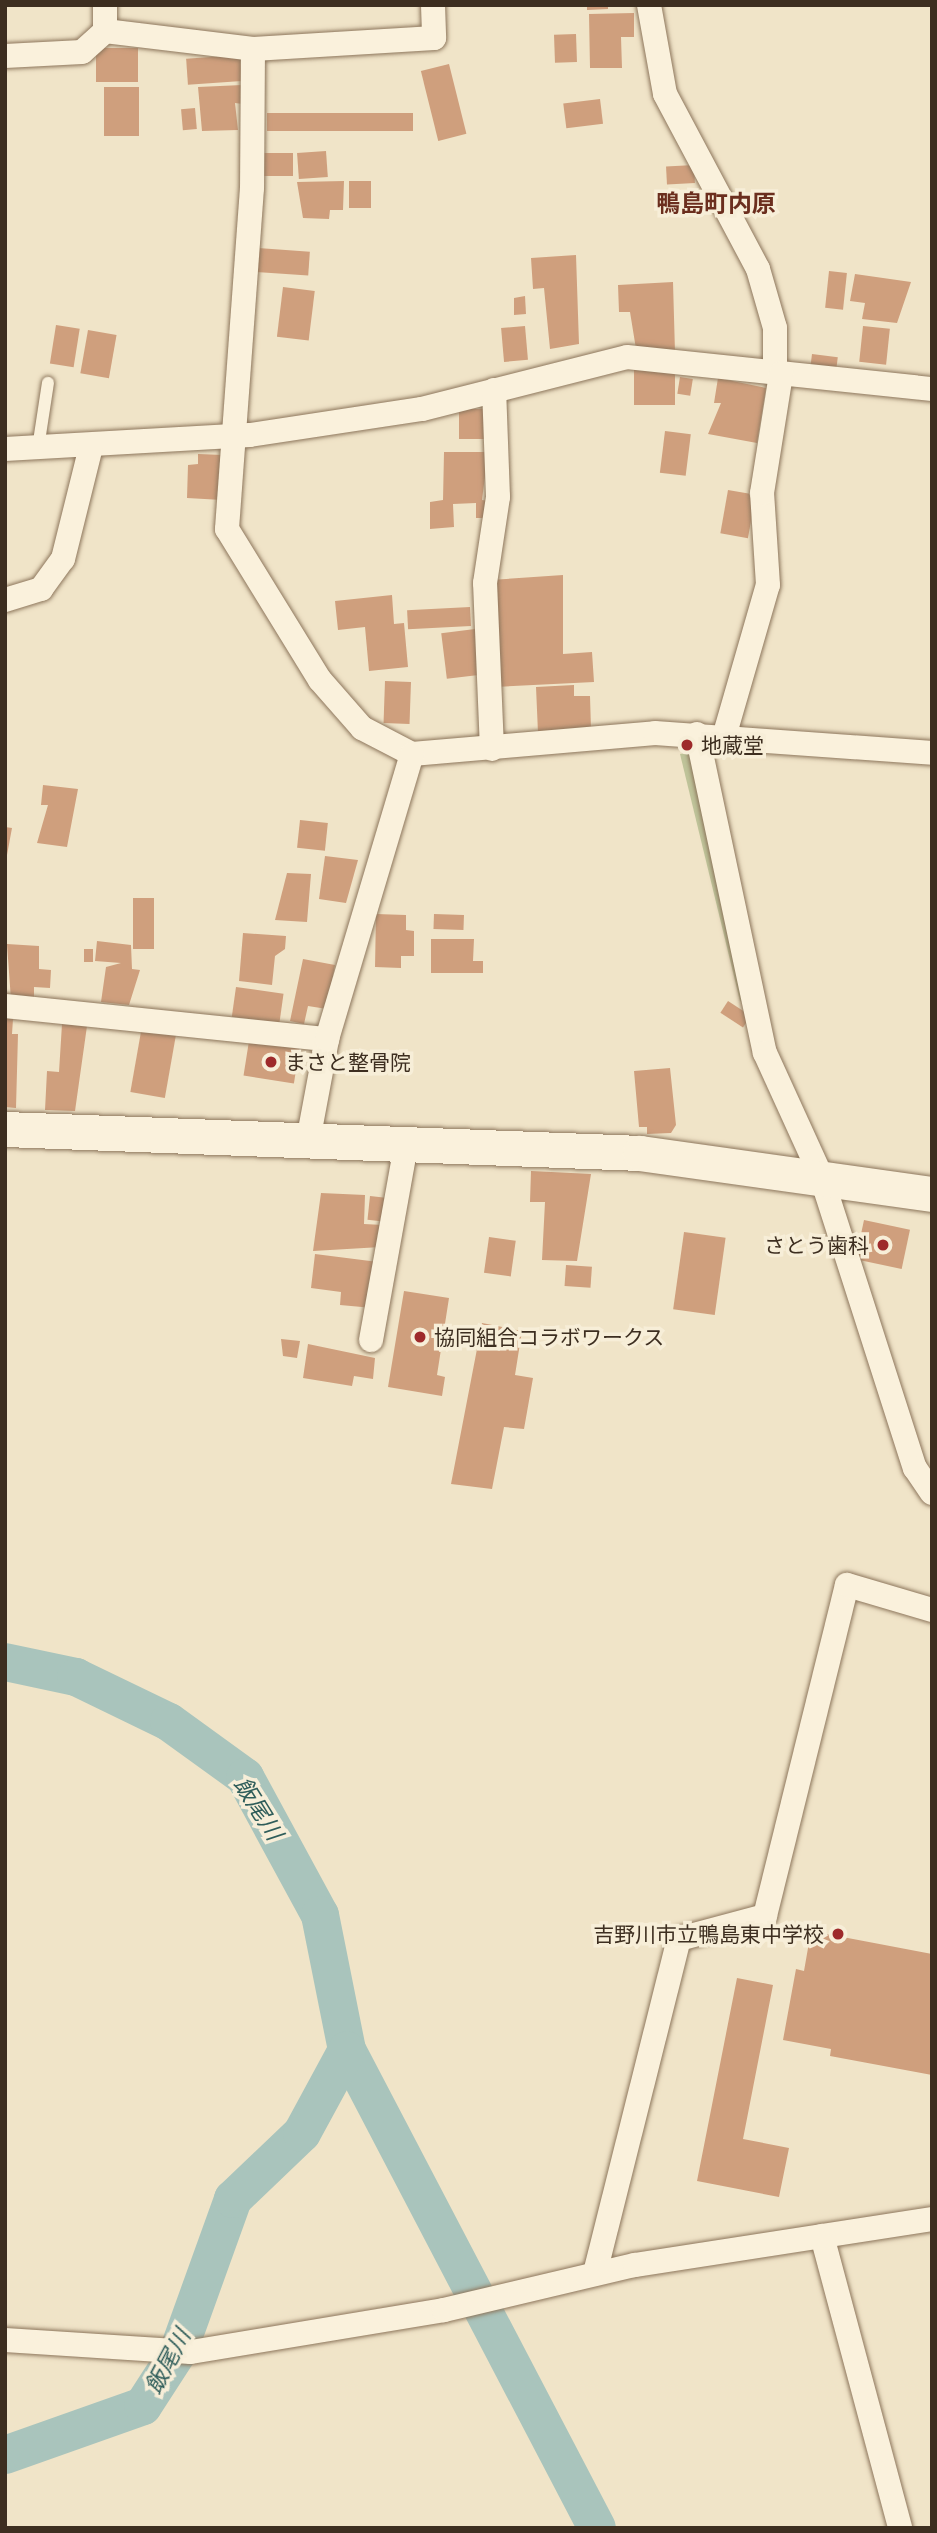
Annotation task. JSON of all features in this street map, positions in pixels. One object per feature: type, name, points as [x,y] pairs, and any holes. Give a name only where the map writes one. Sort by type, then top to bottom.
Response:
[{"type":"street","points":[[5,56],[82,52],[105,31],[105,5]]},
{"type":"street","points":[[105,31],[253,49],[433,38],[433,5]]},
{"type":"street","points":[[649,5],[665,94],[758,270],[775,328],[778,374],[762,493],[768,585],[724,737]]},
{"type":"street","points":[[253,49],[252,188],[229,436],[227,529],[320,680],[362,728],[412,754],[697,734],[932,753]]},
{"type":"street","points":[[5,449],[91,447],[229,436],[422,409],[627,357],[932,389]]},
{"type":"street","points":[[492,749],[485,583],[498,498],[494,390]]},
{"type":"street","points":[[5,600],[41,589],[63,559],[91,447]]},
{"type":"street","points":[[697,734],[765,1053],[821,1176],[915,1468],[932,1493]]},
{"type":"street","points":[[308,1141],[327,1039],[412,754]]},
{"type":"street","points":[[5,1006],[327,1039]]},
{"type":"street","points":[[5,1129],[640,1153],[821,1176],[932,1194]]},
{"type":"street","points":[[371,1340],[406,1146]]},
{"type":"street","points":[[595,2273],[679,1939],[765,1916],[847,1585],[932,1609]]},
{"type":"street","points":[[5,2340],[191,2352],[444,2310],[510,2297],[595,2273],[932,2219]]},
{"type":"street","points":[[822,2236],[900,2528]]},
{"type":"lane","points":[[38,448],[48,383]]},
{"type":"green space","points":[[694,752],[751,1010],[740,1001],[680,754]]},
{"type":"building","points":[[587,5],[608,5],[608,9],[587,10]]},
{"type":"building","points":[[634,13],[634,37],[621,37],[622,68],[590,68],[589,14]]},
{"type":"building","points":[[576,34],[577,62],[555,63],[554,35]]},
{"type":"building","points":[[96,48],[138,48],[138,82],[96,82]]},
{"type":"building","points":[[240,55],[242,81],[188,85],[186,59]]},
{"type":"building","points":[[449,64],[466,134],[438,141],[421,71]]},
{"type":"building","points":[[242,85],[243,104],[235,103],[238,130],[202,131],[198,87]]},
{"type":"building","points":[[104,87],[139,87],[139,136],[104,136]]},
{"type":"building","points":[[600,99],[603,124],[566,128],[563,104]]},
{"type":"building","points":[[195,108],[197,129],[183,130],[181,109]]},
{"type":"building","points":[[267,113],[413,113],[413,131],[267,131]]},
{"type":"building","points":[[326,151],[328,177],[299,179],[297,153]]},
{"type":"building","points":[[263,153],[293,153],[293,176],[263,176]]},
{"type":"building","points":[[694,165],[695,183],[667,184],[666,166]]},
{"type":"building","points":[[344,181],[343,210],[330,210],[329,219],[303,218],[297,182]]},
{"type":"building","points":[[349,181],[371,181],[371,208],[349,208]]},
{"type":"building","points":[[258,248],[310,252],[308,276],[256,272]]},
{"type":"building","points":[[576,255],[579,344],[550,349],[544,288],[533,289],[531,258]]},
{"type":"building","points":[[829,271],[847,273],[843,310],[825,308]]},
{"type":"building","points":[[855,274],[911,282],[897,323],[862,319],[865,303],[850,301]]},
{"type":"building","points":[[673,282],[675,352],[636,349],[630,312],[619,312],[618,285]]},
{"type":"building","points":[[283,287],[315,291],[309,341],[277,337]]},
{"type":"building","points":[[525,296],[526,314],[514,315],[514,298]]},
{"type":"building","points":[[56,325],[80,329],[74,367],[50,364]]},
{"type":"building","points":[[525,326],[528,360],[504,362],[501,328]]},
{"type":"building","points":[[863,326],[890,329],[886,365],[859,362]]},
{"type":"building","points":[[88,330],[117,335],[109,378],[80,373]]},
{"type":"building","points":[[812,354],[838,357],[836,369],[811,366]]},
{"type":"building","points":[[634,367],[675,367],[675,405],[634,405]]},
{"type":"building","points":[[680,377],[693,379],[690,396],[677,394]]},
{"type":"building","points":[[718,378],[766,388],[757,443],[708,434],[721,403],[714,403]]},
{"type":"building","points":[[459,409],[487,409],[487,439],[459,439]]},
{"type":"building","points":[[665,431],[691,434],[686,476],[660,473]]},
{"type":"building","points":[[444,452],[488,452],[482,500],[490,501],[490,518],[476,518],[476,503],[453,504],[454,527],[430,529],[430,502],[443,500]]},
{"type":"building","points":[[198,454],[223,455],[222,500],[187,498],[188,465],[198,464]]},
{"type":"building","points":[[728,490],[756,495],[748,538],[720,533]]},
{"type":"building","points":[[563,575],[563,654],[592,652],[594,682],[495,687],[490,580]]},
{"type":"building","points":[[392,595],[394,624],[404,623],[408,667],[369,671],[365,627],[338,630],[335,601]]},
{"type":"building","points":[[470,607],[471,626],[408,629],[407,610]]},
{"type":"building","points":[[475,629],[481,675],[447,679],[441,633]]},
{"type":"building","points":[[385,681],[411,682],[410,724],[384,723]]},
{"type":"building","points":[[574,685],[574,696],[590,696],[591,729],[538,733],[536,687]]},
{"type":"building","points":[[43,785],[78,789],[67,847],[37,843],[48,805],[41,805]]},
{"type":"building","points":[[300,820],[328,823],[325,851],[297,848]]},
{"type":"building","points":[[5,827],[12,828],[7,855],[5,855]]},
{"type":"building","points":[[325,856],[358,860],[346,903],[319,899]]},
{"type":"building","points":[[287,873],[311,874],[307,922],[275,920]]},
{"type":"building","points":[[133,898],[154,898],[154,949],[133,949]]},
{"type":"building","points":[[376,914],[406,915],[406,930],[414,931],[414,956],[401,956],[401,968],[375,967]]},
{"type":"building","points":[[434,914],[464,915],[463,930],[433,929]]},
{"type":"building","points":[[243,933],[286,936],[285,949],[275,956],[272,985],[239,981]]},
{"type":"building","points":[[431,939],[474,939],[473,961],[483,961],[483,973],[431,973]]},
{"type":"building","points":[[97,941],[131,945],[132,969],[140,970],[129,1005],[101,1002],[106,967],[121,963],[95,961]]},
{"type":"building","points":[[7,944],[39,946],[39,969],[51,970],[50,988],[34,987],[34,1004],[11,1000]]},
{"type":"building","points":[[84,949],[93,949],[93,962],[84,962]]},
{"type":"building","points":[[303,959],[335,965],[327,1009],[308,1006],[304,1024],[290,1021]]},
{"type":"building","points":[[236,987],[284,994],[279,1023],[232,1017]]},
{"type":"building","points":[[728,1001],[751,1016],[743,1027],[720,1013]]},
{"type":"building","points":[[5,1018],[13,1019],[12,1034],[18,1034],[16,1108],[5,1107]]},
{"type":"building","points":[[62,1024],[87,1026],[75,1111],[45,1110],[47,1071],[59,1072]]},
{"type":"building","points":[[142,1026],[176,1032],[165,1098],[130,1092]]},
{"type":"building","name":"まさと整骨院","points":[[249,1041],[299,1049],[294,1084],[244,1076]]},
{"type":"building","points":[[670,1068],[676,1125],[671,1133],[647,1134],[647,1127],[639,1127],[634,1071]]},
{"type":"building","points":[[531,1171],[591,1174],[577,1261],[542,1260],[545,1202],[530,1202]]},
{"type":"building","points":[[321,1193],[365,1195],[364,1224],[383,1225],[381,1247],[313,1251]]},
{"type":"building","points":[[370,1196],[388,1198],[385,1222],[367,1220]]},
{"type":"building","name":"さとう歯科","points":[[864,1220],[910,1230],[902,1269],[856,1259]]},
{"type":"building","points":[[684,1232],[726,1238],[715,1315],[673,1309]]},
{"type":"building","points":[[489,1237],[516,1241],[511,1276],[484,1273]]},
{"type":"building","points":[[315,1254],[378,1262],[373,1308],[340,1305],[341,1292],[311,1288]]},
{"type":"building","points":[[566,1265],[592,1267],[590,1288],[565,1286]]},
{"type":"building","name":"協同組合コラボワークス","points":[[404,1291],[449,1298],[437,1375],[445,1377],[442,1396],[388,1387]]},
{"type":"building","points":[[482,1323],[522,1331],[515,1375],[533,1378],[524,1429],[504,1427],[492,1489],[451,1484]]},
{"type":"building","points":[[281,1339],[300,1341],[297,1358],[283,1356]]},
{"type":"building","points":[[308,1344],[375,1358],[373,1379],[354,1376],[352,1386],[303,1378]]},
{"type":"building","points":[[811,1931],[932,1954],[932,2075],[830,2056],[831,2049],[783,2040],[796,1969],[804,1971]]},
{"type":"building","points":[[737,1978],[773,1985],[743,2139],[789,2148],[779,2197],[697,2181]]},
{"type":"waterway","name":"飯尾川","points":[[5,1662],[76,1677],[169,1722],[245,1777],[320,1915],[347,2050],[597,2528]]},
{"type":"waterway","name":"飯尾川","points":[[5,2455],[143,2406],[178,2352],[233,2199],[302,2133],[347,2050]]},
{"type":"place","name":"地蔵堂","points":[[687,745]]},
{"type":"place","name":"まさと整骨院","points":[[271,1062]]},
{"type":"place","name":"さとう歯科","points":[[883,1245]]},
{"type":"place","name":"協同組合コラボワークス","points":[[420,1337]]},
{"type":"place","name":"吉野川市立鴨島東中学校","points":[[838,1934]]},
{"type":"district","name":"鴨島町内原","points":[[716,204]]}]
